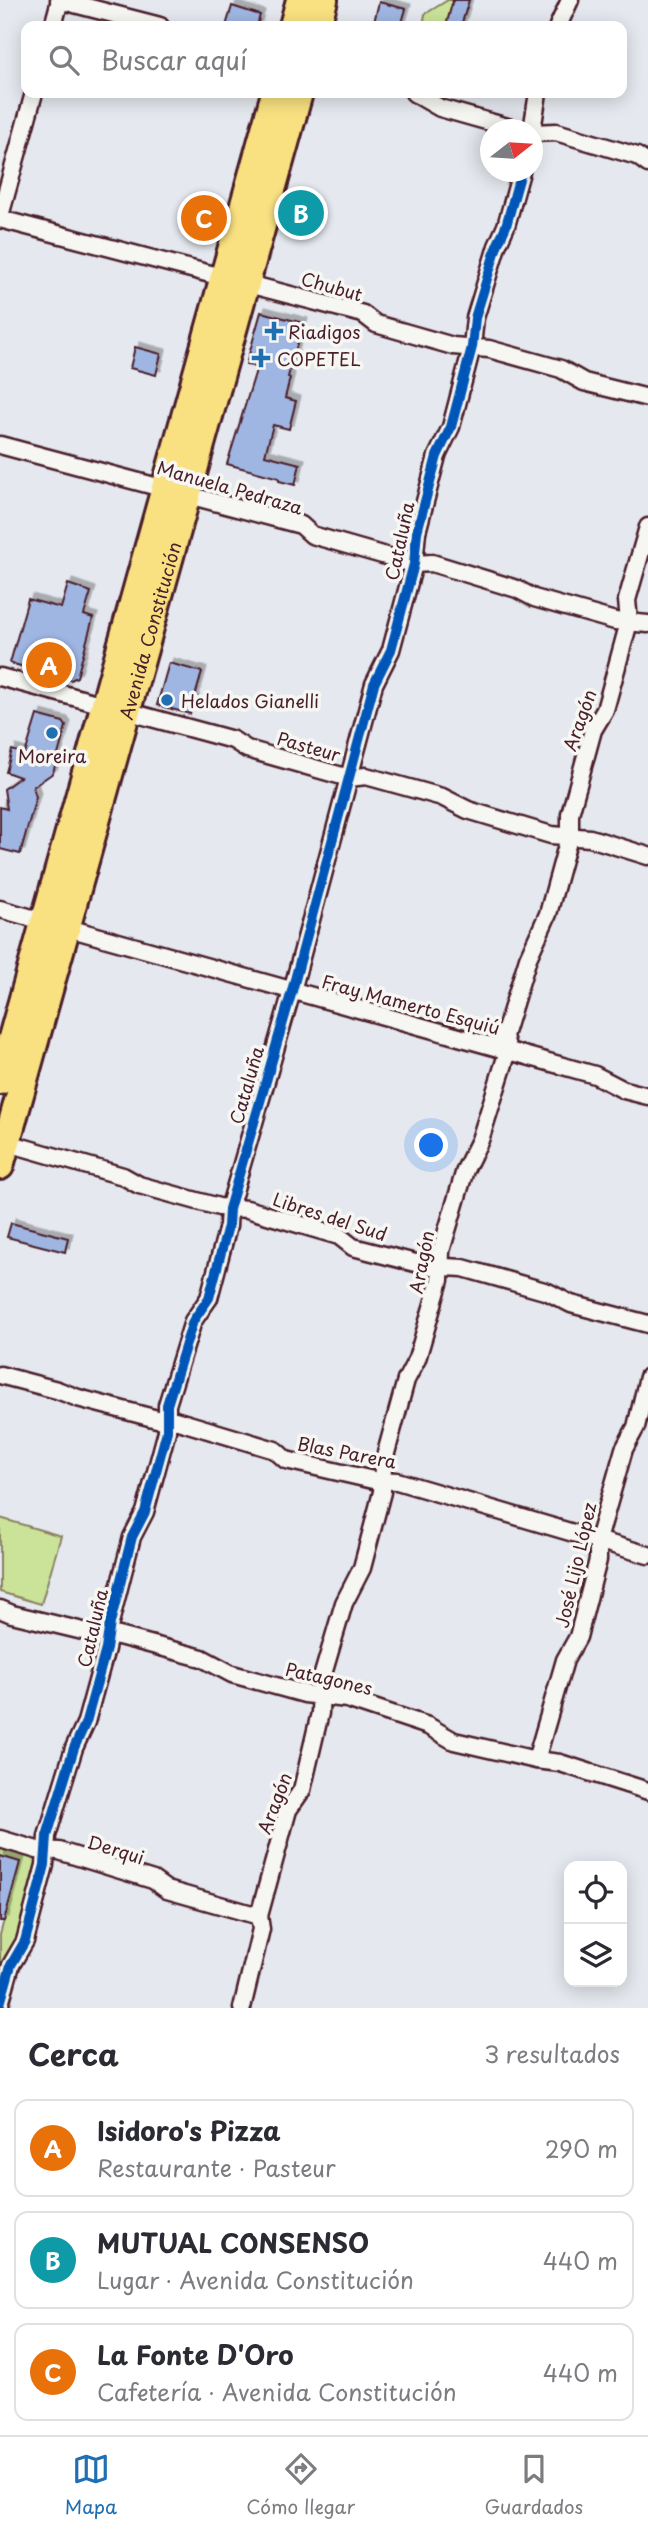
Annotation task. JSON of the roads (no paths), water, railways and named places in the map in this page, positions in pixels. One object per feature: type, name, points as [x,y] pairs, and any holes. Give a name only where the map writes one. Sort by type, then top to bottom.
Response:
[{"type":"main road","points":[[294,21],[300,0]]},
{"type":"main road","points":[[318,21],[324,0]]},
{"type":"main road","name":"Avenida Constitución","points":[[2,1150],[55,924],[235,279],[274,98]]},
{"type":"main road","name":"Avenida Constitución","points":[[235,279],[297,98]]},
{"type":"main road","name":"Avenida Constitución","points":[[0,1081],[55,924]]},
{"type":"street","points":[[54,21],[60,0],[141,21]]},
{"type":"street","points":[[560,21],[569,0]]},
{"type":"street","points":[[0,217],[33,98]]},
{"type":"street","points":[[423,98],[440,108],[480,119]]},
{"type":"street","points":[[534,119],[537,98]]},
{"type":"street","points":[[543,131],[556,132],[637,156],[648,164]]},
{"type":"street","name":"Cataluña","points":[[0,2004],[11,1965],[24,1941],[46,1865],[47,1836],[74,1748],[86,1722],[107,1649],[108,1634],[132,1537],[145,1511],[163,1444],[167,1405],[193,1321],[209,1298],[228,1226],[229,1209],[292,991],[374,684],[391,650],[414,564],[417,532],[437,456],[451,427],[472,347],[475,318],[518,182]]},
{"type":"street","name":"Chubut","points":[[0,217],[363,314],[376,324],[424,338],[453,346],[489,349],[561,369],[584,382],[648,397]]},
{"type":"street","name":"Manuela Pedraza","points":[[0,445],[302,525],[312,535],[414,564],[432,563],[517,589],[534,598],[615,621],[648,624]]},
{"type":"street","name":"Aragón","points":[[242,2008],[261,1929],[259,1916],[288,1810],[302,1790],[320,1713],[321,1681],[344,1603],[362,1568],[382,1492],[383,1464],[399,1404],[406,1380],[417,1359],[440,1280],[440,1251],[464,1170],[480,1140],[508,1051],[504,1036],[528,958],[548,914],[570,834],[570,814],[593,730],[606,710],[629,622],[627,600],[648,527]]},
{"type":"street","name":"Pasteur","points":[[0,677],[233,740],[247,749],[349,778],[366,776],[442,797],[468,810],[551,835],[570,834],[590,838],[648,856]]},
{"type":"street","name":"Fray Mamerto Esquiú","points":[[0,909],[595,1075],[624,1090],[648,1096]]},
{"type":"street","name":"Libres del Sud","points":[[2,1150],[123,1175],[139,1185],[229,1209],[247,1209],[339,1236],[353,1247],[427,1266],[463,1268],[548,1292],[571,1304],[648,1324]]},
{"type":"street","name":"Blas Parera","points":[[0,1374],[78,1398],[167,1419],[275,1450],[286,1460],[397,1481],[648,1555]]},
{"type":"street","name":"José Lijo López","points":[[536,1760],[565,1660],[578,1637],[598,1560],[598,1540],[624,1449],[636,1427],[648,1377]]},
{"type":"street","name":"Patagones","points":[[0,1609],[202,1658],[232,1674],[305,1694],[346,1699],[428,1726],[454,1741],[536,1760],[560,1762],[648,1791]]},
{"type":"street","name":"Derqui","points":[[0,1839],[59,1852],[153,1880],[167,1890],[259,1916]]},
{"type":"place","name":"MUTUAL CONSENSO","points":[[301,213]]},
{"type":"place","name":"La Fonte D'Oro","points":[[204,218]]},
{"type":"place","name":"Riadigos","points":[[274,331]]},
{"type":"place","name":"COPETEL","points":[[261,358]]},
{"type":"place","name":"Isidoro's Pizza","points":[[49,665]]},
{"type":"place","name":"Helados Gianelli","points":[[167,700]]},
{"type":"place","name":"Moreira","points":[[52,733]]}]
